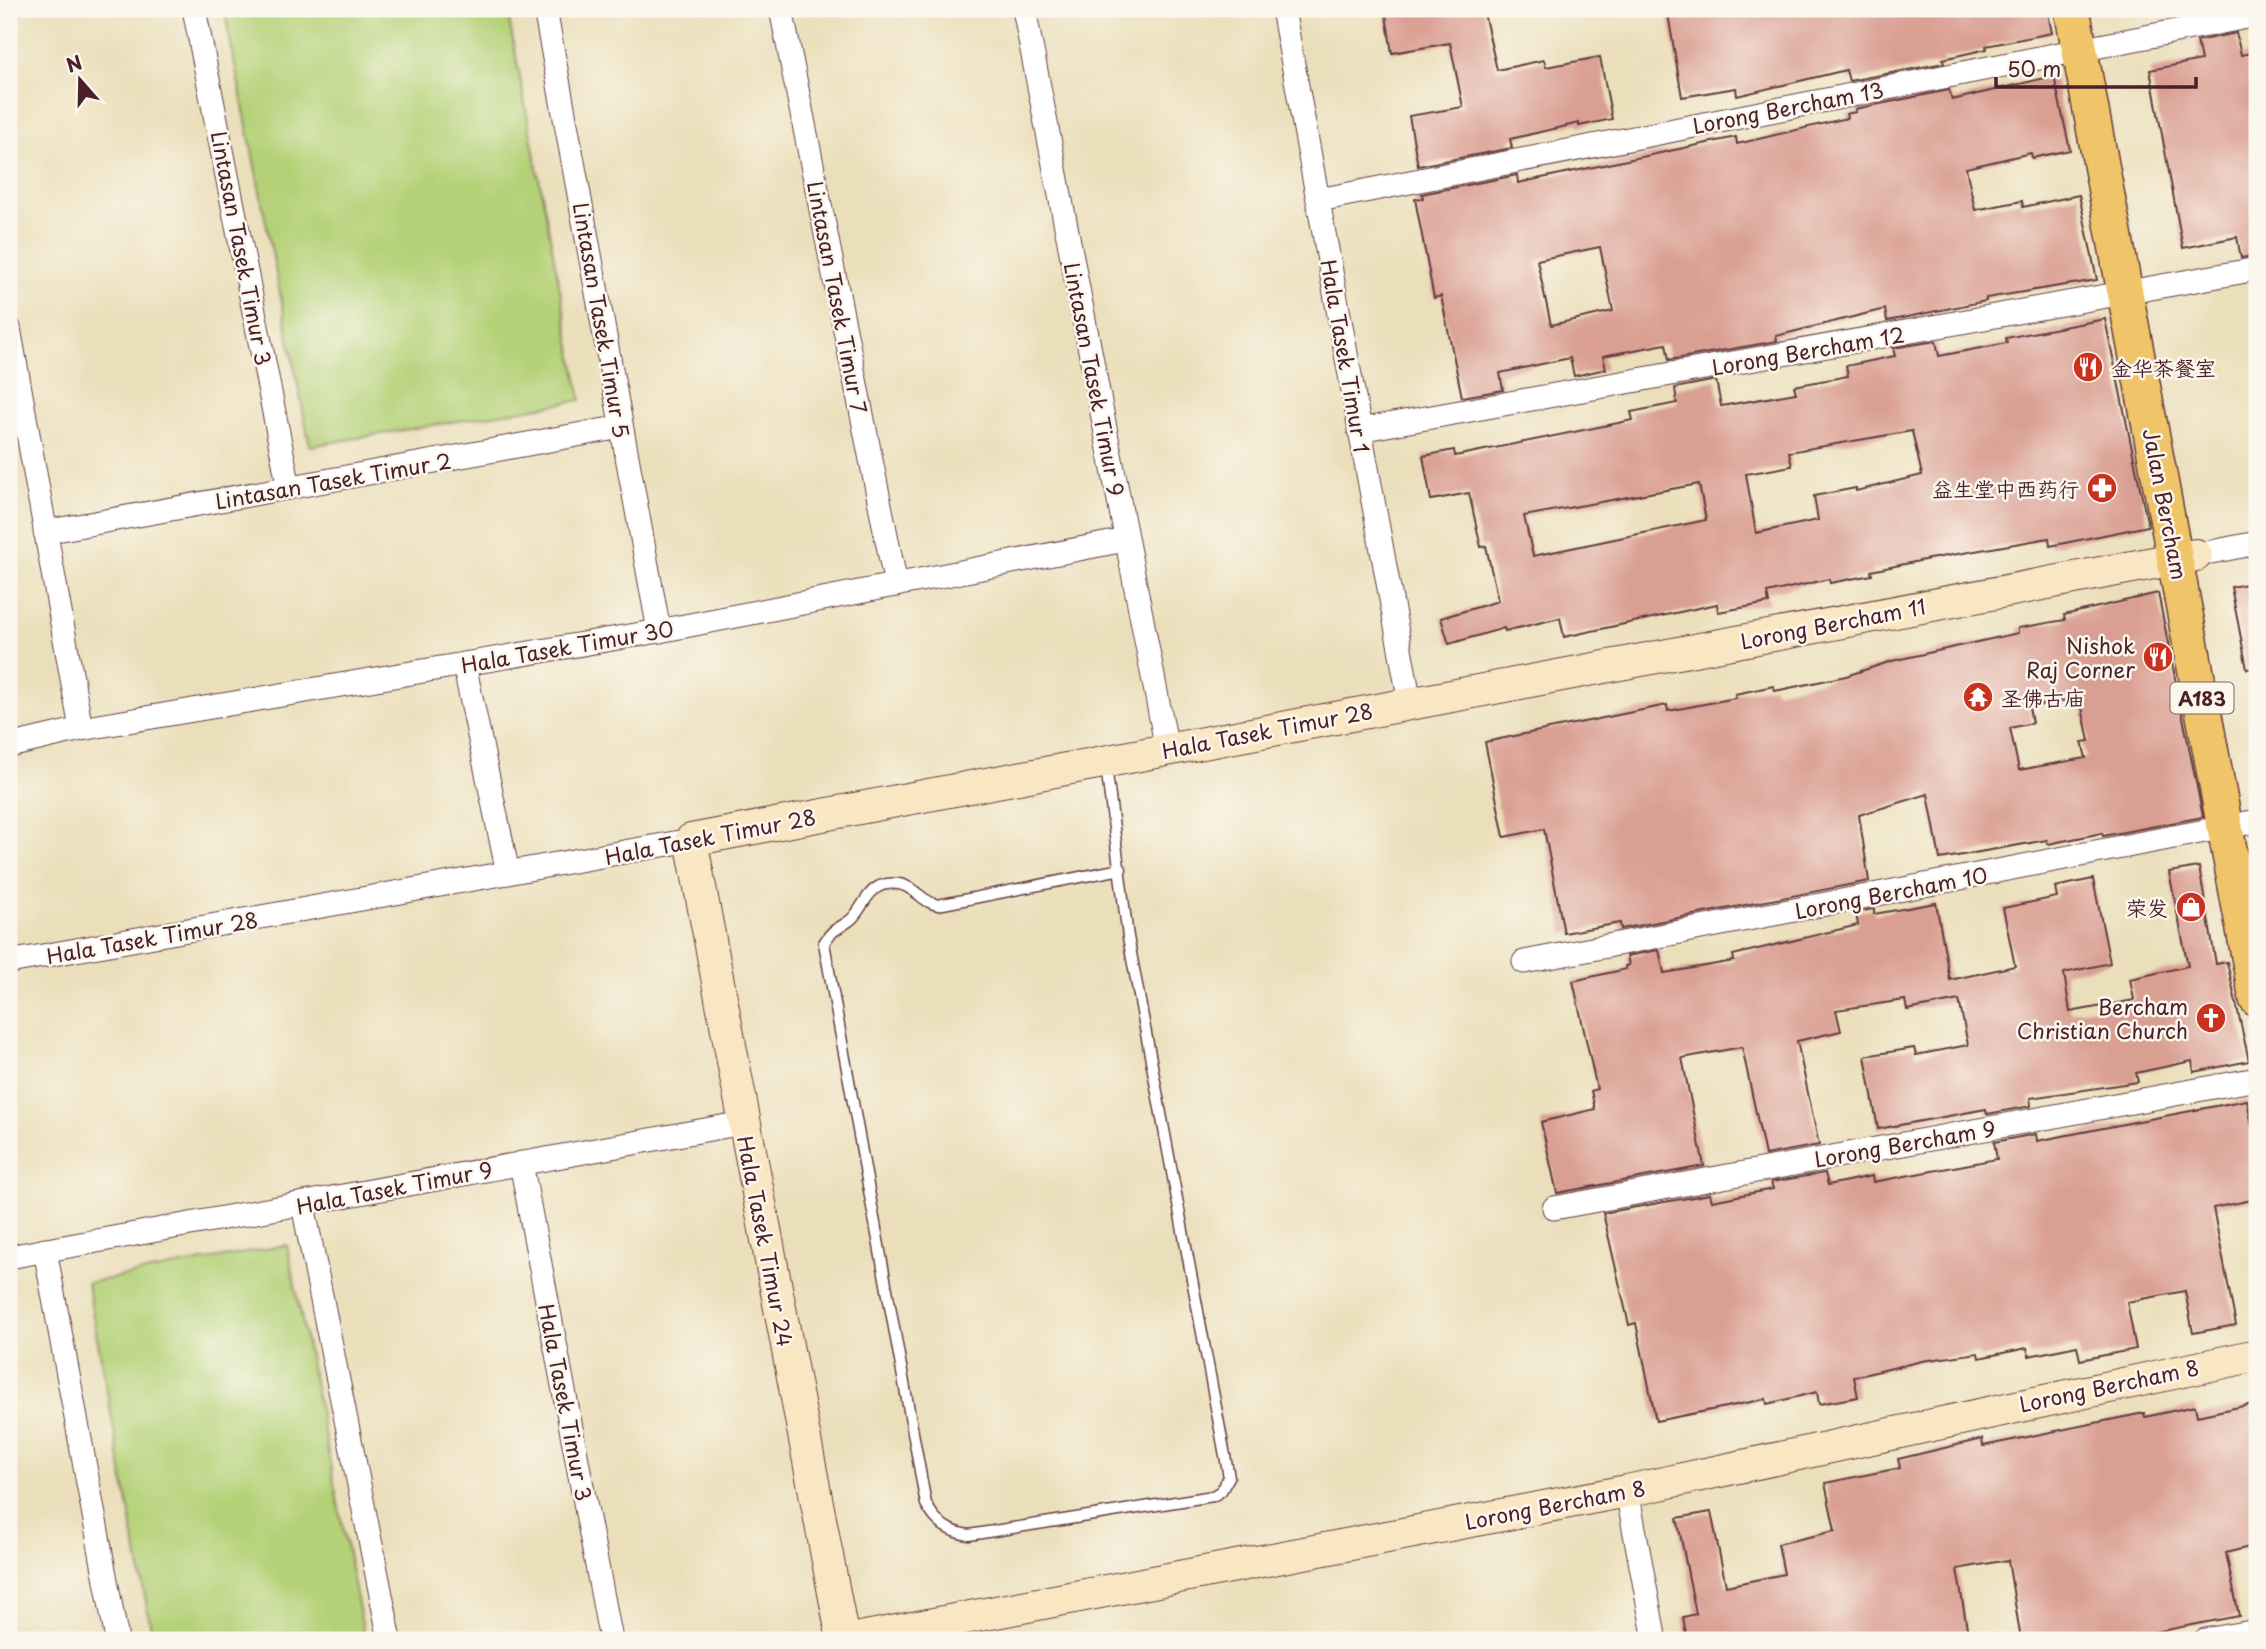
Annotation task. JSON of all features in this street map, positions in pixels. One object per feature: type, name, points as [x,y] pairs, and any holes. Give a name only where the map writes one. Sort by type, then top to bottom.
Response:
[{"type":"main road","name":"Jalan Bercham","points":[[2072,9],[2089,48],[2186,556],[2257,895]]},
{"type":"main road","name":"Jalan Bercham","points":[[2089,48],[2091,9]]},
{"type":"main road","name":"Jalan Bercham","points":[[2241,824],[2257,999]]},
{"type":"street","name":"Lintasan Tasek Timur 3","points":[[194,9],[289,488]]},
{"type":"street","name":"Lintasan Tasek Timur 5","points":[[545,9],[659,631]]},
{"type":"street","name":"Lintasan Tasek Timur 7","points":[[781,9],[896,585]]},
{"type":"street","name":"Lintasan Tasek Timur 9","points":[[1024,9],[1167,749]]},
{"type":"street","name":"Hala Tasek Timur 1","points":[[1283,9],[1410,703]]},
{"type":"street","name":"Lorong Bercham 13","points":[[1319,200],[2257,15]]},
{"type":"street","name":"Lorong Bercham 12","points":[[1359,430],[2257,269]]},
{"type":"street","points":[[9,328],[81,729]]},
{"type":"street","name":"Lintasan Tasek Timur 2","points":[[45,533],[621,426]]},
{"type":"street","name":"Hala Tasek Timur 30","points":[[9,746],[81,729],[659,631],[1125,540]]},
{"type":"street","name":"Lorong Bercham 11","points":[[1410,703],[2257,543]]},
{"type":"street","points":[[464,664],[508,873]]},
{"type":"street","name":"Hala Tasek Timur 28","points":[[9,962],[691,841],[1410,703]]},
{"type":"street","name":"Lorong Bercham 10","points":[[1524,962],[2241,824]]},
{"type":"street","name":"Hala Tasek Timur 24","points":[[691,841],[843,1640]]},
{"type":"street","name":"Lorong Bercham 9","points":[[1554,1208],[2257,1079]]},
{"type":"street","name":"Hala Tasek Timur 9","points":[[9,1257],[743,1123]]},
{"type":"street","name":"Hala Tasek Timur 3","points":[[521,1163],[611,1640]]},
{"type":"street","points":[[303,1205],[390,1640]]},
{"type":"street","points":[[46,1250],[117,1640]]},
{"type":"street","name":"Lorong Bercham 8","points":[[850,1640],[1626,1491],[2257,1355]]},
{"type":"street","points":[[1626,1491],[1655,1640]]},
{"type":"street","points":[[2205,1640],[2257,1631]]},
{"type":"lane","points":[[1105,760],[1121,869],[1128,937],[1229,1477],[1221,1492],[1213,1496],[969,1535],[955,1533],[942,1526],[926,1504],[824,943],[834,929],[856,915],[870,892],[891,885],[909,888],[930,904],[938,905],[1121,869]]},
{"type":"green space","points":[[224,9],[507,9],[581,400],[310,446]]},
{"type":"green space","points":[[287,1245],[365,1640],[153,1640],[87,1283]]},
{"type":"building","points":[[1385,9],[1483,9],[1497,70],[1544,60],[1546,67],[1600,57],[1612,119],[1579,126],[1579,123],[1510,139],[1512,148],[1418,166],[1409,116],[1463,107],[1450,43],[1392,53]]},
{"type":"building","points":[[1696,9],[2047,9],[2052,33],[1986,46],[1987,49],[1943,59],[1944,63],[1849,81],[1846,70],[1737,96],[1736,88],[1682,97],[1668,14]]},
{"type":"building","points":[[2236,33],[2241,55],[2257,52],[2257,255],[2241,258],[2237,237],[2183,248],[2150,70],[2201,60],[2197,41]]},
{"type":"building","points":[[2054,76],[2070,150],[2032,158],[2031,153],[1966,168],[1975,210],[2022,201],[2023,207],[2079,195],[2097,280],[1986,298],[1986,301],[1887,321],[1885,309],[1776,336],[1777,341],[1669,360],[1666,344],[1603,356],[1606,369],[1574,376],[1570,358],[1500,373],[1503,390],[1462,397],[1441,296],[1434,298],[1415,199],[1423,198],[1422,194],[1517,175],[1518,183],[1736,137],[1737,144],[1847,118],[1846,114],[1856,112],[1855,109],[1949,90],[1952,100]],"holes":[[[1600,247],[1613,311],[1551,325],[1537,260]]]},
{"type":"building","points":[[2105,319],[2148,526],[2050,546],[2049,538],[1929,559],[1871,571],[1872,575],[1830,583],[1829,579],[1767,593],[1769,603],[1718,612],[1717,604],[1564,637],[1560,618],[1505,631],[1504,628],[1449,644],[1441,618],[1498,601],[1486,546],[1481,547],[1469,493],[1431,500],[1423,456],[1454,450],[1455,456],[1633,420],[1631,412],[1677,403],[1675,388],[1716,380],[1721,406],[1796,393],[1794,386],[1848,376],[1846,366],[1895,356],[1893,348],[1936,341],[1939,356],[2007,343],[2006,338]],"holes":[[[1912,431],[1922,475],[1856,491],[1856,488],[1814,496],[1818,520],[1756,533],[1746,474],[1792,466],[1789,452]],[[1699,484],[1706,520],[1533,556],[1524,516]]]},
{"type":"building","points":[[2257,582],[2257,668],[2247,669],[2231,587]]},
{"type":"building","points":[[2158,593],[2203,817],[2103,836],[2102,833],[2048,844],[2047,840],[1940,859],[1928,794],[1859,815],[1869,881],[1621,929],[1620,923],[1564,933],[1544,829],[1504,837],[1485,742],[1667,705],[1668,711],[1736,698],[1735,694],[1774,686],[1775,691],[1846,676],[1892,661],[2018,633],[2018,628],[2065,620],[2064,615]],"holes":[[[2080,698],[2089,741],[2082,742],[2086,758],[2019,770],[2010,728],[2032,723],[2029,707]]]},
{"type":"building","points":[[2199,867],[2216,964],[2227,962],[2249,1061],[2194,1072],[2192,1061],[2136,1073],[2138,1082],[2030,1098],[2031,1106],[1987,1114],[1986,1109],[1878,1129],[1865,1056],[1914,1048],[1916,1055],[1968,1045],[1959,1000],[1907,1010],[1905,1000],[1836,1010],[1841,1031],[1797,1041],[1819,1145],[1765,1155],[1742,1047],[1682,1058],[1704,1166],[1557,1193],[1541,1122],[1595,1109],[1591,1091],[1597,1089],[1573,981],[1626,969],[1625,966],[1629,965],[1627,956],[1659,950],[1664,973],[1734,961],[1733,955],[1858,925],[1856,912],[1874,909],[1874,914],[1936,903],[1950,980],[2015,966],[2003,908],[2057,897],[2055,887],[2093,879],[2110,963],[2064,973],[2070,1012],[2134,1000],[2130,979],[2188,966],[2169,872]]},
{"type":"building","points":[[2247,1100],[2257,1151],[2257,1199],[2213,1208],[2236,1325],[2193,1333],[2185,1291],[2127,1302],[2136,1349],[2080,1360],[2077,1346],[2029,1356],[2027,1348],[1979,1358],[1978,1353],[1922,1361],[1854,1377],[1858,1397],[1819,1404],[1817,1392],[1767,1404],[1766,1399],[1656,1421],[1636,1323],[1629,1325],[1603,1213],[1710,1194],[1712,1201],[1773,1189],[1771,1182],[1825,1173],[1828,1185],[1872,1176],[1873,1182],[1997,1159],[1994,1142],[2036,1134],[2037,1141]]},
{"type":"building","points":[[2257,1403],[2257,1545],[2226,1553],[2239,1616],[2129,1637],[2129,1640],[2021,1640],[2008,1560],[1957,1569],[1969,1640],[1687,1640],[1683,1617],[1696,1614],[1677,1518],[1711,1512],[1726,1586],[1784,1574],[1778,1544],[1835,1531],[1825,1483],[1900,1468],[1898,1459],[1982,1439],[1983,1446],[2144,1413],[2145,1417],[2195,1406],[2197,1416]]},
{"type":"place","name":"金华茶餐室","points":[[2088,367]]},
{"type":"place","name":"益生堂中西药行","points":[[2102,488]]},
{"type":"place","name":"Nishok Raj Corner","points":[[2158,657]]},
{"type":"place","name":"圣佛古庙","points":[[1978,697]]},
{"type":"place","name":"荣发","points":[[2191,907]]},
{"type":"place","name":"Bercham Christian Church","points":[[2211,1018]]}]
